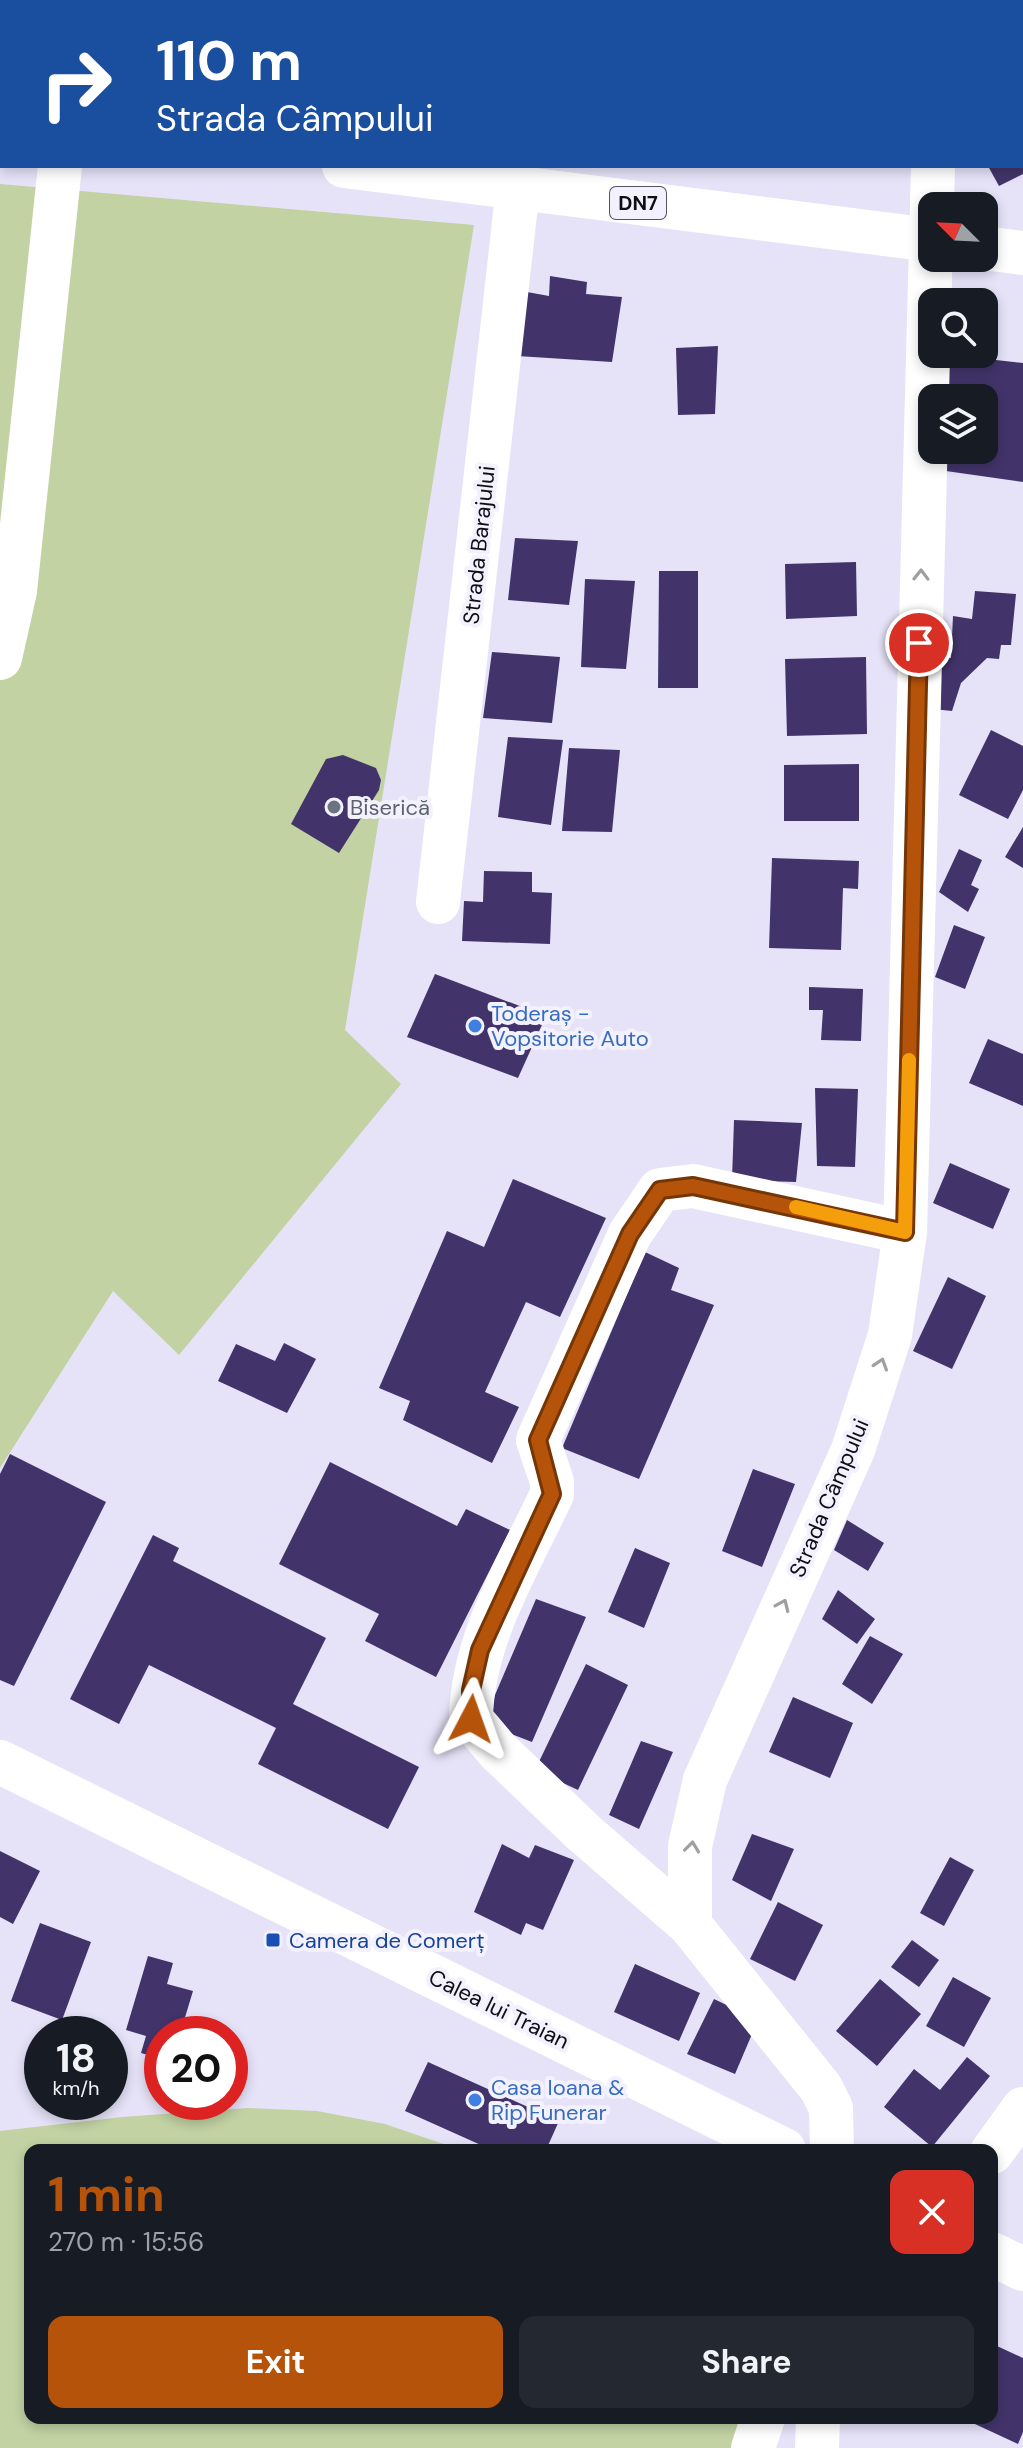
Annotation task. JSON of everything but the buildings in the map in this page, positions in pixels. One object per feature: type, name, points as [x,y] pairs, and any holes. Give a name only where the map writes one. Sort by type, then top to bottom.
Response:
[{"type":"main road","points":[[0,658],[15,591],[60,168]]},
{"type":"main road","name":"DN7","points":[[375,168],[468,174],[518,187],[918,238]]},
{"type":"main road","points":[[932,192],[933,168]]},
{"type":"main road","name":"Strada Barajului","points":[[438,902],[518,187]]},
{"type":"main road","points":[[998,250],[1023,253]]},
{"type":"main road","name":"Strada Câmpului","points":[[690,1925],[690,1846],[705,1780],[853,1450],[890,1335],[905,1232],[929,272]]},
{"type":"main road","points":[[832,2144],[831,2108],[821,2088],[690,1925],[584,1833],[498,1751],[471,1719],[471,1690],[480,1650],[552,1494],[538,1440],[642,1212],[660,1190],[693,1186],[905,1232]]},
{"type":"main road","name":"Calea lui Traian","points":[[0,1762],[772,2144]]},
{"type":"main road","points":[[998,2144],[1023,2109]]},
{"type":"main road","points":[[998,2257],[1023,2269]]},
{"type":"main road","points":[[753,2448],[761,2424]]},
{"type":"main road","points":[[817,2448],[818,2424]]},
{"type":"green space","points":[[0,184],[474,225],[345,1030],[401,1084],[179,1355],[113,1291],[0,1468]]},
{"type":"green space","points":[[248,2108],[317,2111],[385,2124],[443,2144],[24,2144],[24,2424],[745,2424],[741,2448],[0,2448],[0,2131],[96,2120],[128,2120],[128,2117],[144,2115],[144,2120],[248,2120]]},
{"type":"slow traffic","points":[[796,1207],[905,1232],[909,1060]]},
{"type":"place","name":"Biserică","points":[[334,807]]},
{"type":"place","name":"Toderaș - Vopsitorie Auto","points":[[475,1026]]},
{"type":"place","name":"Camera de Comerț","points":[[273,1940]]},
{"type":"place","name":"Casa Ioana & Rip Funerar","points":[[475,2100]]},
{"type":"route","points":[[471,1719],[471,1690],[480,1650],[552,1494],[552,1482],[540,1454],[538,1440],[630,1234],[642,1212],[660,1190],[693,1186],[905,1232],[919,643]]}]
